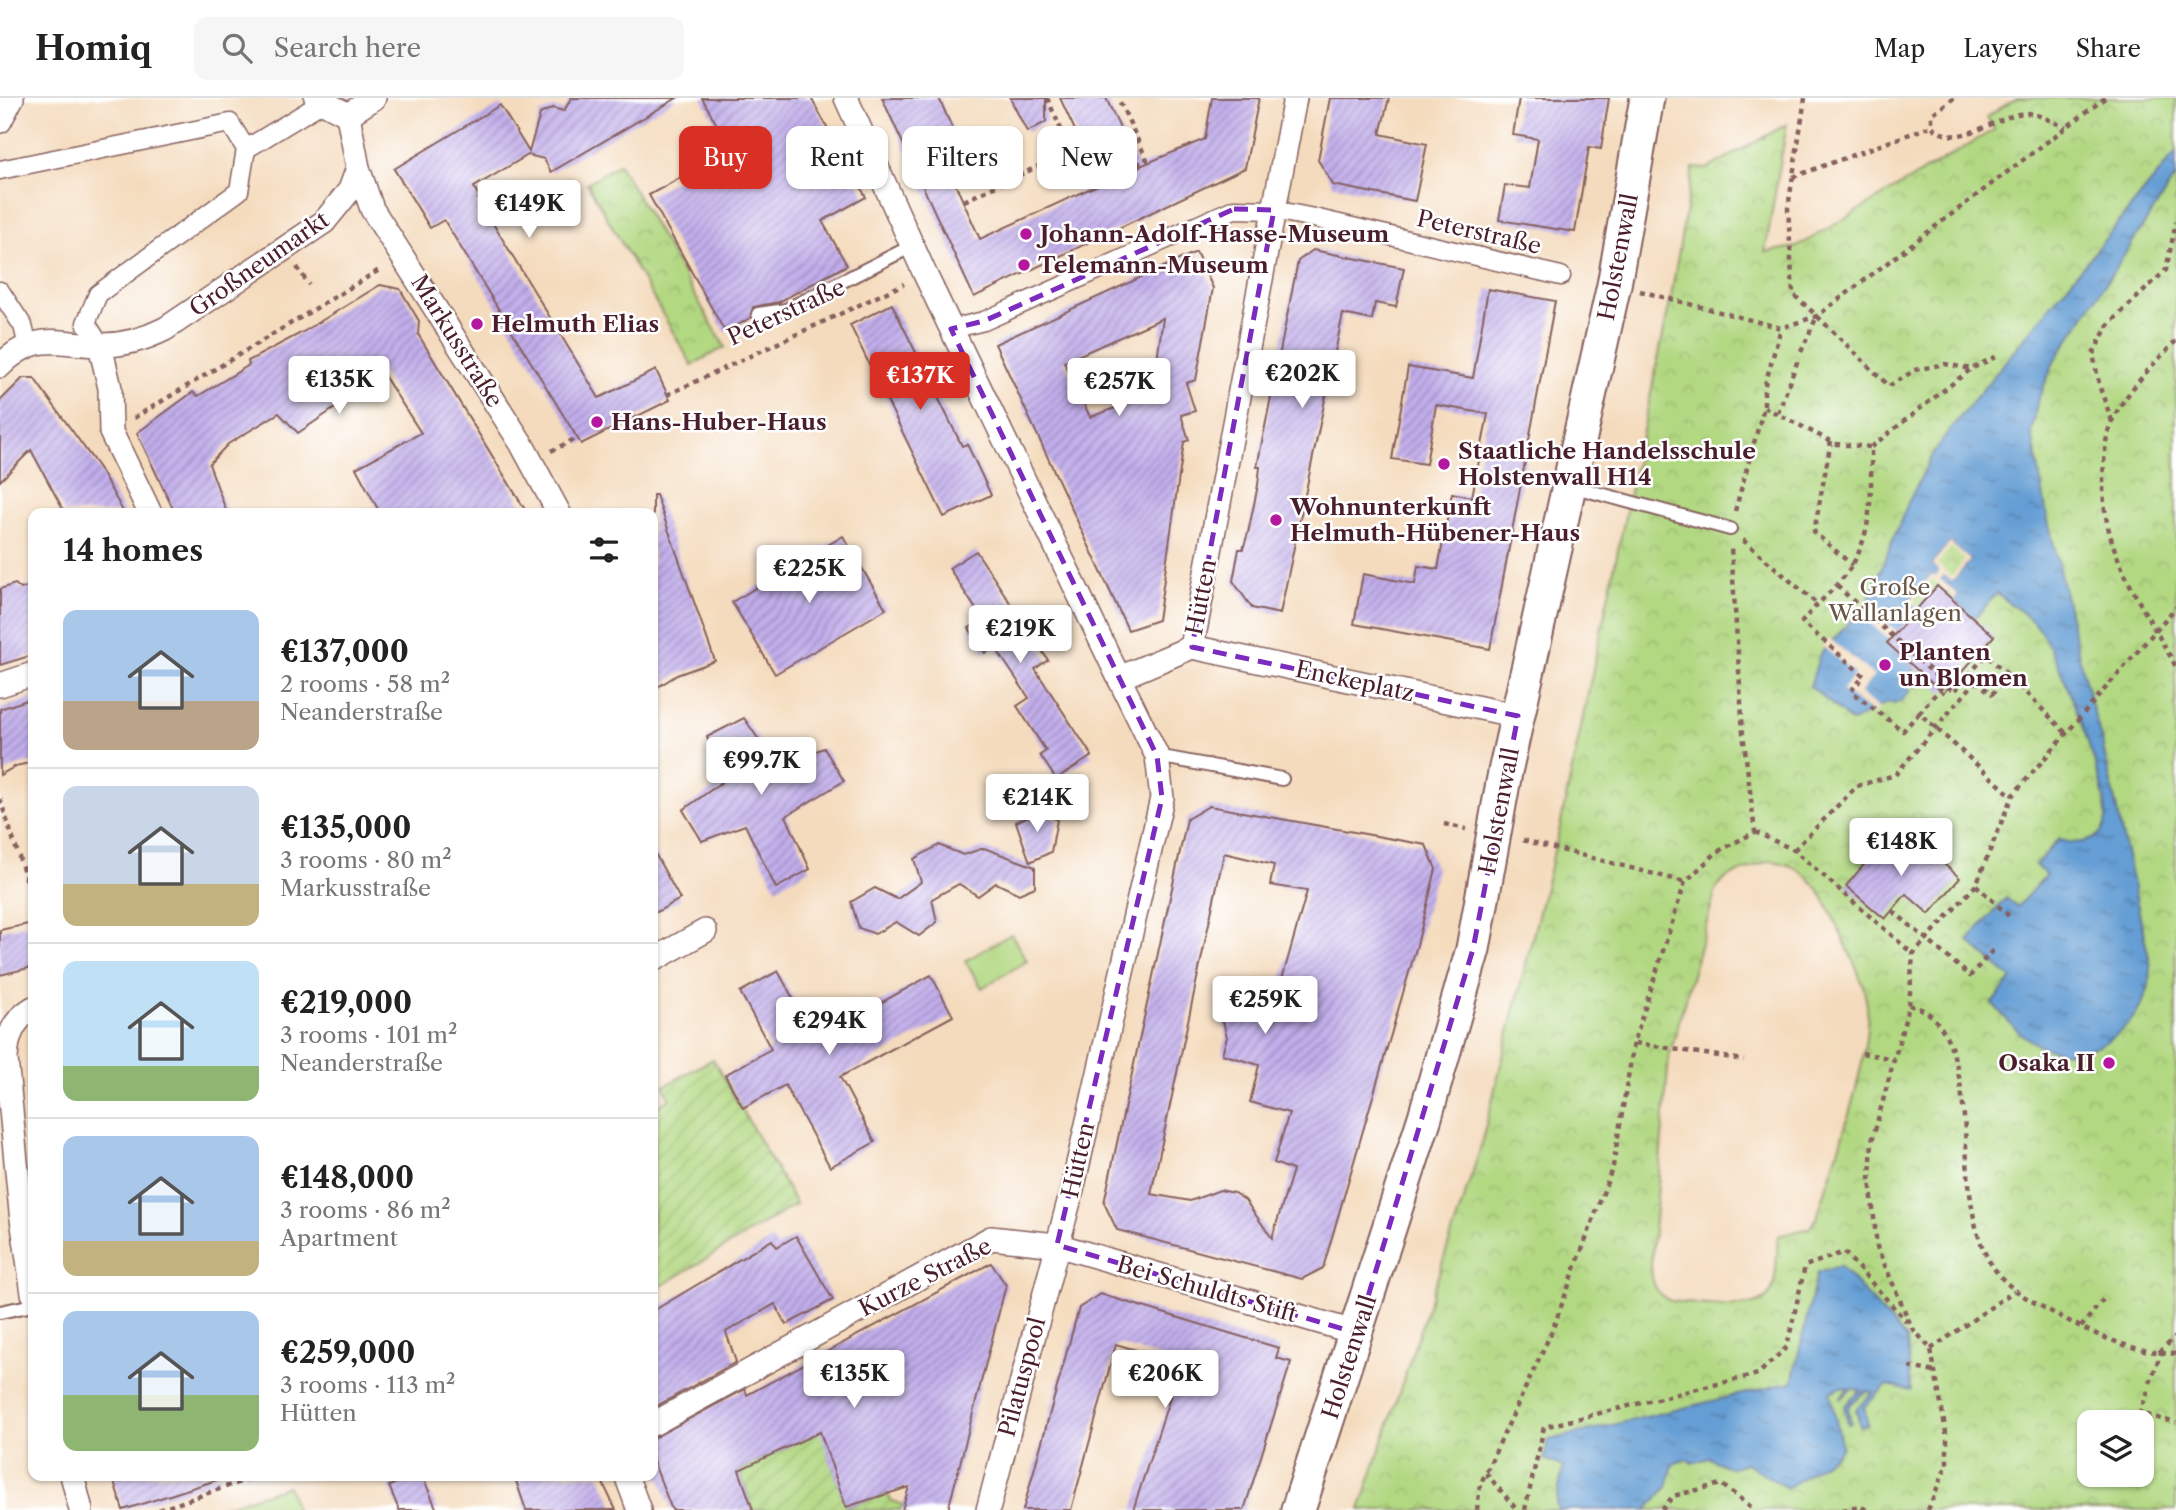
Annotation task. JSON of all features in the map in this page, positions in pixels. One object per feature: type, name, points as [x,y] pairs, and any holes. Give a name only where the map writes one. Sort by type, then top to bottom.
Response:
[{"type":"main road","name":"Holstenwall","points":[[1298,1510],[1428,1107],[1473,949],[1518,716],[1614,285],[1647,98]]},
{"type":"street","points":[[0,121],[12,98]]},
{"type":"street","points":[[348,115],[374,98]]},
{"type":"street","points":[[846,98],[925,274],[1119,678]]},
{"type":"street","name":"Hütten","points":[[1057,1245],[1162,798],[1157,756],[1119,678],[1192,647],[1295,98]]},
{"type":"street","points":[[246,149],[319,100],[348,115]]},
{"type":"street","points":[[348,115],[358,168]]},
{"type":"street","points":[[0,170],[230,123],[246,149],[239,191],[99,294],[86,323],[100,345],[110,388],[111,432],[148,508]]},
{"type":"street","name":"Markusstraße","points":[[358,168],[372,209],[521,443],[558,508]]},
{"type":"street","name":"Großneumarkt","points":[[29,346],[59,340],[100,345],[140,340],[165,329],[285,249],[337,209],[358,168]]},
{"type":"street","name":"Peterstraße","points":[[951,329],[984,321],[1234,209],[1274,210],[1561,276]]},
{"type":"street","points":[[0,291],[23,326],[29,346],[0,366]]},
{"type":"street","name":"Enckeplatz","points":[[1192,647],[1518,716]]},
{"type":"street","points":[[0,685],[28,676]]},
{"type":"street","points":[[658,957],[705,931]]},
{"type":"street","points":[[28,1011],[3,1035],[4,1083],[28,1257]]},
{"type":"street","name":"Kurze Straße","points":[[658,1421],[991,1238],[1057,1245]]},
{"type":"street","name":"Bei Schuldts Stift","points":[[1057,1245],[1357,1333]]},
{"type":"street","name":"Pilatuspool","points":[[988,1510],[1057,1245]]},
{"type":"street","points":[[74,1481],[81,1510]]},
{"type":"street","points":[[628,1481],[639,1510]]},
{"type":"lane","points":[[758,314],[786,310],[912,246]]},
{"type":"lane","points":[[1569,485],[1730,529]]},
{"type":"lane","points":[[1157,756],[1282,779]]},
{"type":"lane","points":[[0,1312],[28,1306]]},
{"type":"path","points":[[1047,98],[1060,126]]},
{"type":"path","points":[[1118,98],[1131,126]]},
{"type":"path","points":[[1805,98],[1788,208],[1793,294],[1889,386],[1914,370],[1945,363],[1971,369]]},
{"type":"path","points":[[1954,98],[1932,114],[1932,126],[1937,132],[1952,136],[1984,127],[2001,118],[2028,113],[2067,128]]},
{"type":"path","points":[[1671,297],[1781,328],[1817,316],[2105,98]]},
{"type":"path","points":[[1793,177],[1932,126]]},
{"type":"path","points":[[1137,139],[1147,160],[1137,164]]},
{"type":"path","points":[[964,201],[1037,167]]},
{"type":"path","points":[[2112,421],[2100,388],[2093,354],[2108,325],[2166,270],[2176,222]]},
{"type":"path","points":[[111,432],[402,255]]},
{"type":"path","name":"Peterstraße","points":[[667,395],[925,274]]},
{"type":"path","points":[[1778,412],[1817,316]]},
{"type":"path","points":[[1755,832],[1743,733],[1730,529],[1764,407],[1764,388],[1781,328]]},
{"type":"path","points":[[2176,341],[2152,366],[2112,421],[2105,449],[2101,490],[2111,545],[2129,587],[2176,667]]},
{"type":"path","points":[[1764,407],[1831,441],[1871,447],[1971,369],[1997,355]]},
{"type":"path","points":[[1831,441],[1814,532],[1852,565]]},
{"type":"path","points":[[1871,447],[1867,527],[1852,565],[1837,586],[1816,603],[1802,622],[1864,676],[1851,691],[1903,731],[1945,683]]},
{"type":"path","points":[[1730,529],[1816,603]]},
{"type":"path","points":[[1837,586],[1954,692],[1986,655],[2067,734]]},
{"type":"path","points":[[1912,1328],[1877,1247],[1870,1179],[1872,1141],[1909,1005],[1913,954],[1976,886],[2012,796],[2176,607]]},
{"type":"path","points":[[1964,670],[1992,694],[2009,676]]},
{"type":"path","points":[[1794,850],[1857,786],[1895,775],[1976,681]]},
{"type":"path","points":[[1919,713],[2012,796]]},
{"type":"path","points":[[0,799],[28,885]]},
{"type":"path","points":[[1755,832],[1794,850],[1913,954]]},
{"type":"path","points":[[1477,1510],[1480,1485],[1552,1331],[1613,1166],[1634,1042],[1685,882],[1717,852],[1755,832]]},
{"type":"path","points":[[1555,847],[1685,882]]},
{"type":"path","points":[[1976,886],[2011,918]]},
{"type":"path","points":[[1893,911],[1970,976],[1993,950]]},
{"type":"path","points":[[1909,1005],[1927,1012],[1945,1035],[1963,1106],[1971,1205],[1978,1237],[1995,1271],[2014,1291],[2081,1327],[2116,1343],[2176,1354]]},
{"type":"path","points":[[1634,1042],[1744,1060]]},
{"type":"path","points":[[1862,1053],[1894,1059]]},
{"type":"path","points":[[1525,1510],[1544,1427],[1758,1374],[1787,1347],[1805,1266],[1844,1252],[1931,1349],[1947,1438],[1947,1464],[1928,1510]]},
{"type":"path","points":[[1931,1349],[2014,1291]]},
{"type":"path","points":[[2081,1327],[2106,1296]]},
{"type":"path","points":[[2150,1383],[2160,1352],[2176,1337]]},
{"type":"path","points":[[1909,1367],[1935,1372]]},
{"type":"path","points":[[2148,1391],[2140,1413],[2176,1423]]},
{"type":"path","points":[[1486,1473],[1517,1510]]},
{"type":"path","points":[[159,1510],[243,1481]]},
{"type":"path","points":[[1662,1510],[1673,1496],[1721,1485],[1755,1510]]},
{"type":"path","points":[[1842,1510],[1861,1507],[1867,1510]]},
{"type":"highlighted area","points":[[1234,209],[1274,210],[1192,647],[1518,716],[1473,949],[1357,1333],[1057,1245],[1162,798],[1157,756],[951,329],[984,321]]},
{"type":"green space","name":"Planten un Blomen","points":[[2017,98],[2176,98],[2176,1510],[1360,1510],[1479,1153],[1560,827],[1671,297],[1693,168],[1707,169],[1787,124],[1765,252],[1797,247],[1995,129],[1986,117]],"holes":[[[1769,861],[1781,863],[1802,873],[1818,889],[1858,973],[1867,1006],[1864,1054],[1858,1082],[1817,1218],[1809,1228],[1778,1236],[1775,1279],[1771,1292],[1765,1299],[1741,1306],[1671,1301],[1655,1287],[1651,1266],[1669,1057],[1716,889],[1727,877]]]},
{"type":"green space","points":[[619,164],[725,347],[692,365],[587,183]]},
{"type":"green space","points":[[1011,934],[1027,961],[982,988],[965,961]]},
{"type":"green space","points":[[713,1059],[796,1204],[658,1288],[658,1106],[670,1099],[664,1086]]},
{"type":"green space","points":[[852,1415],[828,1452],[846,1507],[888,1494],[891,1501],[904,1505],[902,1510],[753,1510],[739,1470]]},
{"type":"green space","points":[[288,1486],[296,1510],[213,1510]]},
{"type":"water","points":[[2176,152],[2176,176],[2054,362],[2037,402],[2032,433],[2048,520],[2082,669],[2103,746],[2151,967],[2148,987],[2130,1022],[2099,1045],[2081,1051],[2061,1051],[2041,1046],[2027,1038],[1992,1003],[2012,979],[1968,941],[2006,898],[2017,907],[2046,875],[2035,865],[2059,839],[2075,843],[2090,840],[2102,831],[2105,824],[2104,798],[2081,722],[2049,647],[2037,626],[1997,593],[1974,619],[1954,600],[1958,595],[1940,580],[1944,575],[1952,581],[1970,560],[1950,543],[1932,564],[1940,571],[1935,577],[1932,574],[1909,600],[1918,609],[1887,643],[1915,668],[1906,681],[1910,691],[1900,702],[1886,703],[1852,722],[1810,686],[1820,654],[1867,603],[1908,503],[1930,459],[1951,428]]},
{"type":"water","points":[[1840,1266],[1907,1339],[1911,1390],[1887,1385],[1864,1407],[1868,1424],[1860,1427],[1856,1409],[1873,1392],[1865,1391],[1848,1407],[1851,1423],[1848,1424],[1844,1406],[1861,1390],[1852,1389],[1840,1399],[1848,1388],[1839,1387],[1830,1393],[1842,1447],[1835,1455],[1787,1488],[1746,1463],[1730,1468],[1709,1458],[1692,1463],[1687,1459],[1673,1464],[1667,1487],[1647,1510],[1558,1510],[1556,1504],[1563,1467],[1544,1459],[1549,1440],[1792,1382],[1817,1273]]},
{"type":"pier","points":[[1950,543],[1970,560],[1952,581],[1944,575],[1940,579],[1958,595],[1951,603],[1953,596],[1932,579],[1914,600],[1920,611],[1909,601],[1932,574],[1935,576],[1939,571],[1932,564]],"holes":[[[1951,547],[1965,560],[1951,577],[1937,564]]]},
{"type":"pier","points":[[1864,601],[1900,634],[1892,643],[1856,610]]},
{"type":"pier","points":[[1829,638],[1874,676],[1860,693],[1879,709],[1874,714],[1842,690],[1855,674],[1822,646]]},
{"type":"building","points":[[571,98],[677,98],[551,172],[544,159],[528,155],[474,187],[480,198],[478,199],[599,398],[656,370],[670,400],[581,444],[444,220],[430,228],[394,169],[500,105],[529,152],[540,114],[552,108],[564,111]]},
{"type":"building","points":[[702,98],[811,98],[827,126],[786,126],[786,189],[862,189],[866,197],[822,221],[847,265],[779,302],[753,307],[750,318],[725,332],[649,195],[679,179],[679,189],[772,189],[772,126],[718,126]]},
{"type":"building","points":[[882,98],[939,98],[951,126],[902,126],[902,141]]},
{"type":"building","points":[[1010,98],[1046,98],[1046,122],[1027,132]]},
{"type":"building","points":[[1060,98],[1106,98],[1119,126],[1073,126]]},
{"type":"building","points":[[1212,98],[1259,98],[1245,168],[974,297],[924,189],[958,189],[980,239],[1089,189],[1137,189],[1137,165],[1138,167],[1205,139]]},
{"type":"building","points":[[1330,98],[1389,98],[1380,134],[1427,144],[1415,201],[1333,185],[1318,160]]},
{"type":"building","points":[[1519,98],[1609,98],[1601,149],[1589,147],[1575,232],[1499,220],[1505,185],[1530,188],[1538,139],[1513,135]]},
{"type":"building","points":[[1313,250],[1404,268],[1396,307],[1375,303],[1372,320],[1343,314],[1280,614],[1252,608],[1233,581],[1239,549],[1243,549],[1248,533],[1258,485],[1260,467],[1257,467],[1298,261]]},
{"type":"building","points":[[1196,252],[1213,288],[1196,380],[1186,383],[1195,411],[1181,415],[1189,440],[1184,442],[1158,620],[1128,630],[995,344]],"holes":[[[1163,318],[1152,395],[1090,417],[1064,362]]]},
{"type":"building","points":[[380,285],[400,289],[419,321],[418,334],[524,508],[377,508],[356,468],[421,433],[374,360],[334,384],[344,402],[298,433],[279,413],[228,444],[209,464],[225,508],[173,508],[137,433],[193,392],[198,396],[249,365],[248,361],[303,332]]},
{"type":"building","points":[[1488,289],[1555,301],[1490,649],[1354,624],[1363,574],[1415,584],[1418,566],[1438,569],[1452,493],[1472,497],[1488,414],[1436,405],[1426,464],[1392,459],[1408,367],[1473,378]]},
{"type":"building","points":[[892,304],[962,446],[967,444],[991,495],[944,517],[850,325]]},
{"type":"building","points":[[23,378],[34,378],[99,468],[121,508],[62,508],[31,450],[0,481],[0,401]]},
{"type":"building","points":[[653,495],[656,495],[715,661],[677,675],[658,687],[658,508],[653,508]]},
{"type":"building","points":[[843,536],[886,609],[775,674],[732,602]]},
{"type":"building","points":[[976,551],[1048,660],[1035,669],[1092,756],[1056,779],[1040,755],[1046,751],[1017,706],[1029,698],[995,647],[985,653],[969,628],[983,620],[949,568]]},
{"type":"building","points":[[15,584],[21,589],[28,587],[28,657],[0,665],[0,589]]},
{"type":"building","points":[[1937,586],[1994,636],[1943,693],[1887,643]]},
{"type":"building","points":[[28,700],[28,763],[0,775],[0,709]]},
{"type":"building","points":[[744,718],[777,766],[824,748],[844,781],[786,816],[810,869],[776,888],[745,825],[702,841],[683,810],[722,782],[707,737]]},
{"type":"building","points":[[1209,806],[1426,845],[1436,869],[1417,945],[1323,1268],[1302,1279],[1117,1230],[1104,1203],[1187,819]],"holes":[[[1224,853],[1274,865],[1270,885],[1307,891],[1279,990],[1243,980],[1239,996],[1221,1013],[1227,1037],[1222,1054],[1259,1065],[1250,1102],[1289,1113],[1274,1163],[1293,1170],[1272,1238],[1245,1200],[1234,1193],[1220,1190],[1190,1201],[1151,1194]]]},
{"type":"building","points":[[1040,810],[1057,820],[1051,852],[1030,862],[1016,822]]},
{"type":"building","points":[[1893,830],[1931,863],[1936,857],[1960,878],[1929,914],[1906,894],[1885,919],[1846,886]]},
{"type":"building","points":[[939,845],[963,855],[984,848],[1035,867],[1035,887],[1019,894],[996,883],[978,896],[959,884],[932,899],[937,922],[919,936],[896,922],[875,934],[859,928],[851,902],[875,888],[897,899],[921,882],[914,859]]},
{"type":"building","points":[[658,859],[680,899],[658,911]]},
{"type":"building","points":[[28,924],[28,968],[0,975],[0,930]]},
{"type":"building","points":[[778,971],[815,1039],[931,975],[953,1016],[840,1077],[875,1142],[830,1167],[785,1085],[743,1108],[725,1075],[771,1049],[740,992]]},
{"type":"building","points":[[796,1236],[833,1300],[786,1325],[775,1304],[726,1332],[736,1362],[658,1405],[658,1308],[772,1240],[777,1247]]},
{"type":"building","points":[[991,1263],[1006,1285],[948,1510],[902,1510],[909,1487],[846,1507],[820,1432],[739,1470],[753,1510],[672,1510],[658,1474],[658,1435],[745,1389],[747,1395]]},
{"type":"building","points":[[1100,1294],[1279,1348],[1276,1358],[1291,1362],[1244,1510],[1133,1510],[1179,1370],[1167,1367],[1169,1360],[1116,1344],[1071,1510],[1023,1510],[1079,1308]]},
{"type":"building","points":[[114,1481],[214,1481],[123,1510]]},
{"type":"building","points":[[401,1481],[425,1481],[437,1510],[399,1510],[389,1486]]},
{"type":"building","points":[[516,1481],[602,1481],[616,1510],[526,1510]]},
{"type":"place","name":"Johann-Adolf-Hasse-Museum","points":[[1026,234]]},
{"type":"place","name":"Telemann-Museum","points":[[1024,265]]},
{"type":"place","name":"Helmuth Elias","points":[[477,324]]},
{"type":"place","name":"Hans-Huber-Haus","points":[[597,422]]},
{"type":"place","name":"Staatliche Handelsschule Holstenwall H14","points":[[1444,464]]},
{"type":"place","name":"Wohnunterkunft Helmuth-Hübener-Haus","points":[[1276,520]]},
{"type":"place","name":"Planten un Blomen","points":[[1885,665]]},
{"type":"place","name":"Osaka II","points":[[2109,1063]]},
{"type":"park label","name":"Große Wallanlagen","points":[[1895,600]]}]
